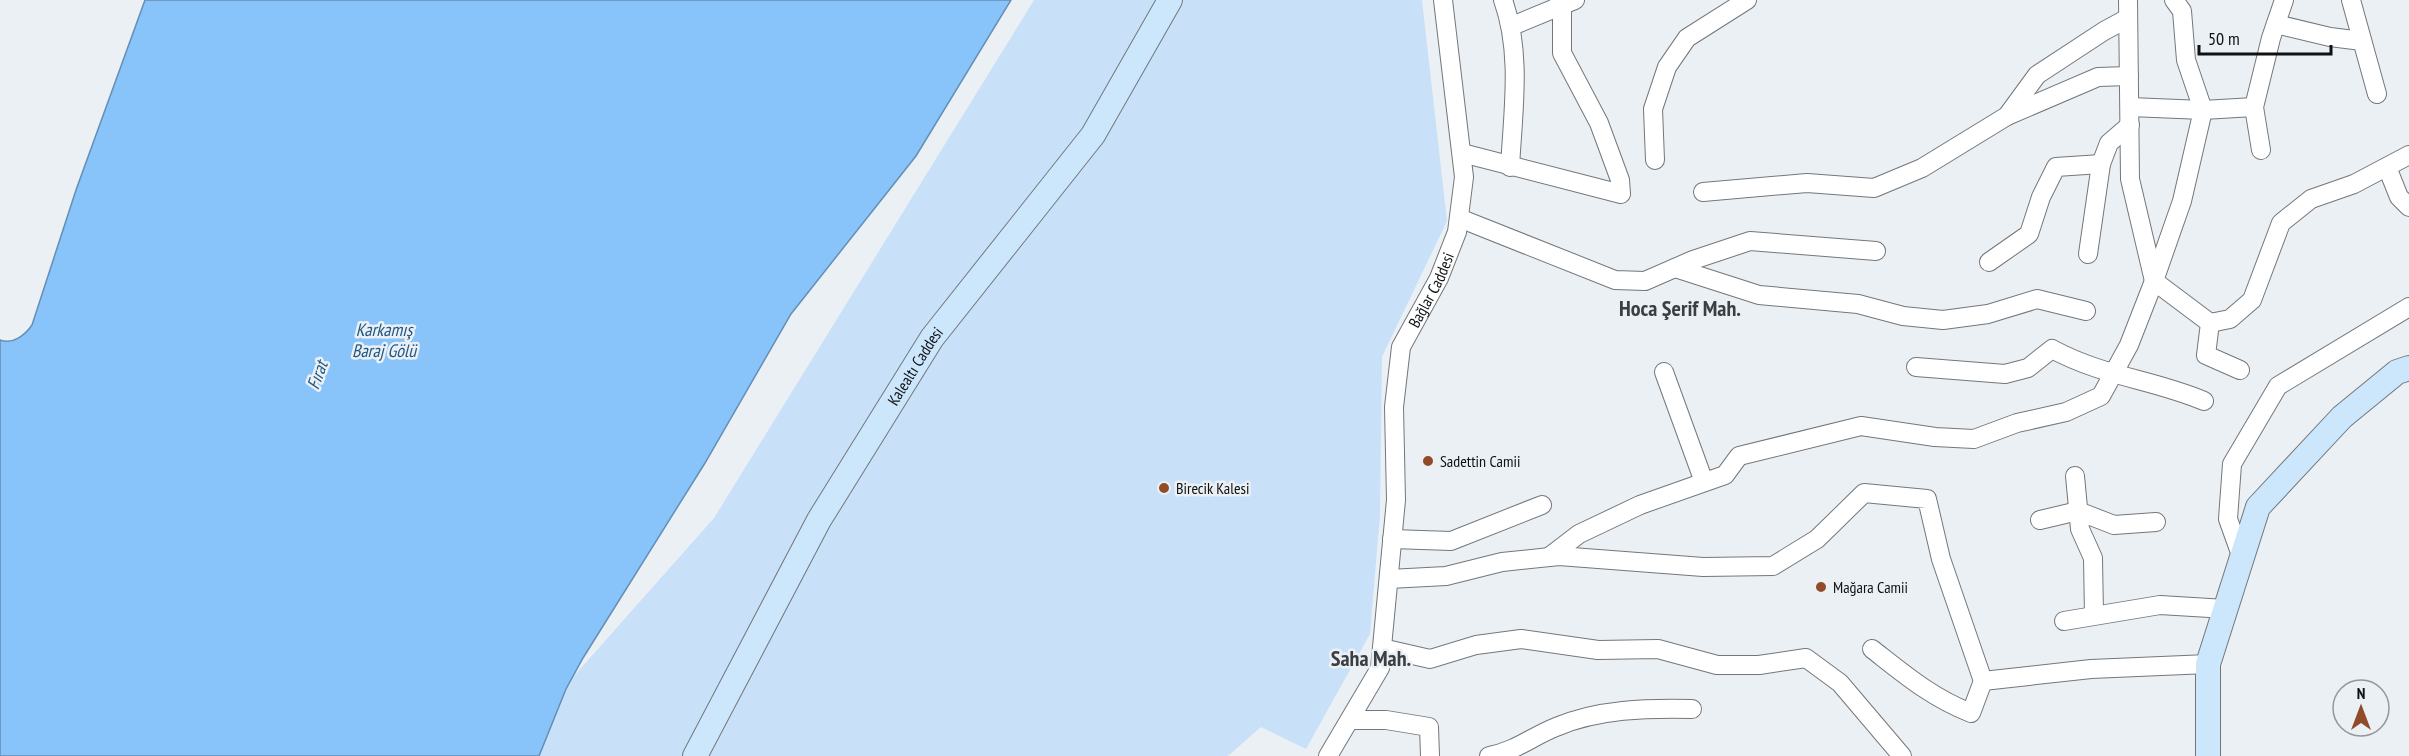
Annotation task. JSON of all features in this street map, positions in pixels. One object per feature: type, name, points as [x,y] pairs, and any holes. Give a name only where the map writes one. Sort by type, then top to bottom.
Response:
[{"type":"street","name":"Kalealtı Caddesi","points":[[695,756],[819,520],[932,338],[1093,135],[1170,0]]},
{"type":"street","name":"Bağlar Caddesi","points":[[1328,756],[1380,668],[1396,500],[1394,407],[1401,347],[1439,278],[1457,232],[1464,177],[1443,0]]},
{"type":"street","points":[[1503,0],[1512,26],[1515,81],[1510,167]]},
{"type":"street","points":[[1655,160],[1653,109],[1667,67],[1687,38],[1747,0]]},
{"type":"street","points":[[2128,0],[2130,179],[2154,281],[2210,323],[2230,319],[2252,300],[2281,223],[2311,200],[2354,184],[2409,155]]},
{"type":"street","points":[[1550,557],[1579,534],[1640,505],[1725,475],[1739,456],[1861,426],[1935,437],[1974,439],[2017,423],[2066,412],[2102,396],[2114,376],[2154,281],[2182,201],[2203,110],[2186,60],[2182,11],[2174,0]]},
{"type":"street","points":[[2261,150],[2254,107],[2284,0]]},
{"type":"street","points":[[2351,0],[2377,94]]},
{"type":"street","points":[[1462,153],[1621,194],[1620,180],[1599,123],[1562,53],[1565,2],[1512,26]]},
{"type":"street","points":[[2007,116],[2037,75],[2128,18]]},
{"type":"street","points":[[2276,24],[2330,37],[2362,41]]},
{"type":"street","points":[[1703,192],[1807,183],[1874,188],[1922,168],[2007,116],[2098,78],[2129,76]]},
{"type":"street","points":[[2088,254],[2102,164],[2109,143],[2130,116],[2254,107]]},
{"type":"street","points":[[1989,262],[2029,234],[2041,197],[2056,167],[2102,164]]},
{"type":"street","points":[[2387,167],[2398,197],[2409,207]]},
{"type":"street","points":[[1459,218],[1615,280],[1645,281],[1750,241],[1876,251]]},
{"type":"street","points":[[1675,268],[1759,295],[1858,304],[1903,316],[1943,320],[1988,314],[2037,299],[2086,311]]},
{"type":"street","points":[[2242,558],[2228,519],[2232,464],[2278,386],[2409,307]]},
{"type":"street","points":[[2210,323],[2206,356],[2241,370]]},
{"type":"street","points":[[1916,367],[2005,374],[2028,368],[2052,349],[2080,364],[2114,376],[2180,391],[2204,401]]},
{"type":"street","points":[[2208,756],[2208,664],[2258,507],[2342,417],[2397,372],[2409,368]]},
{"type":"street","points":[[1664,372],[1704,482]]},
{"type":"street","points":[[2075,476],[2080,529],[2092,558],[2094,615]]},
{"type":"street","points":[[1389,579],[1446,576],[1502,562],[1550,557],[1629,560],[1703,567],[1773,566],[1817,539],[1864,493],[1927,499],[1941,560],[1983,681],[1971,713],[1947,704],[1922,689],[1872,649]]},
{"type":"street","points":[[1392,539],[1450,541],[1542,505]]},
{"type":"street","points":[[2040,520],[2078,511],[2114,525],[2156,522]]},
{"type":"street","points":[[2064,621],[2160,605],[2226,609]]},
{"type":"street","points":[[1382,648],[1431,659],[1476,645],[1521,639],[1598,650],[1658,649],[1717,665],[1759,665],[1806,658],[1840,682],[1902,756]]},
{"type":"street","points":[[1983,681],[2091,669],[2208,664]]},
{"type":"street","points":[[1489,756],[1510,752],[1555,727],[1598,714],[1655,708],[1692,709]]},
{"type":"street","points":[[1350,720],[1386,720],[1429,727],[1430,756]]},
{"type":"shaded area","points":[[1034,0],[1422,0],[1447,221],[1382,357],[1380,515],[1370,634],[1306,749],[1261,727],[1228,756],[508,756],[518,739],[714,518]]},
{"type":"water","name":"Karkamış Baraj Gölü","points":[[145,0],[1011,0],[916,156],[791,314],[705,463],[583,658],[566,689],[539,756],[0,756],[0,340],[14,340],[32,325],[76,190]]},
{"type":"place","name":"Sadettin Camii","points":[[1428,461]]},
{"type":"place","name":"Birecik Kalesi","points":[[1164,488]]},
{"type":"place","name":"Mağara Camii","points":[[1821,587]]},
{"type":"district","name":"Hoca Şerif Mah.","points":[[1680,308]]},
{"type":"district","name":"Saha Mah.","points":[[1371,658]]},
{"type":"water label","name":"Fırat","points":[[317,375]]}]
